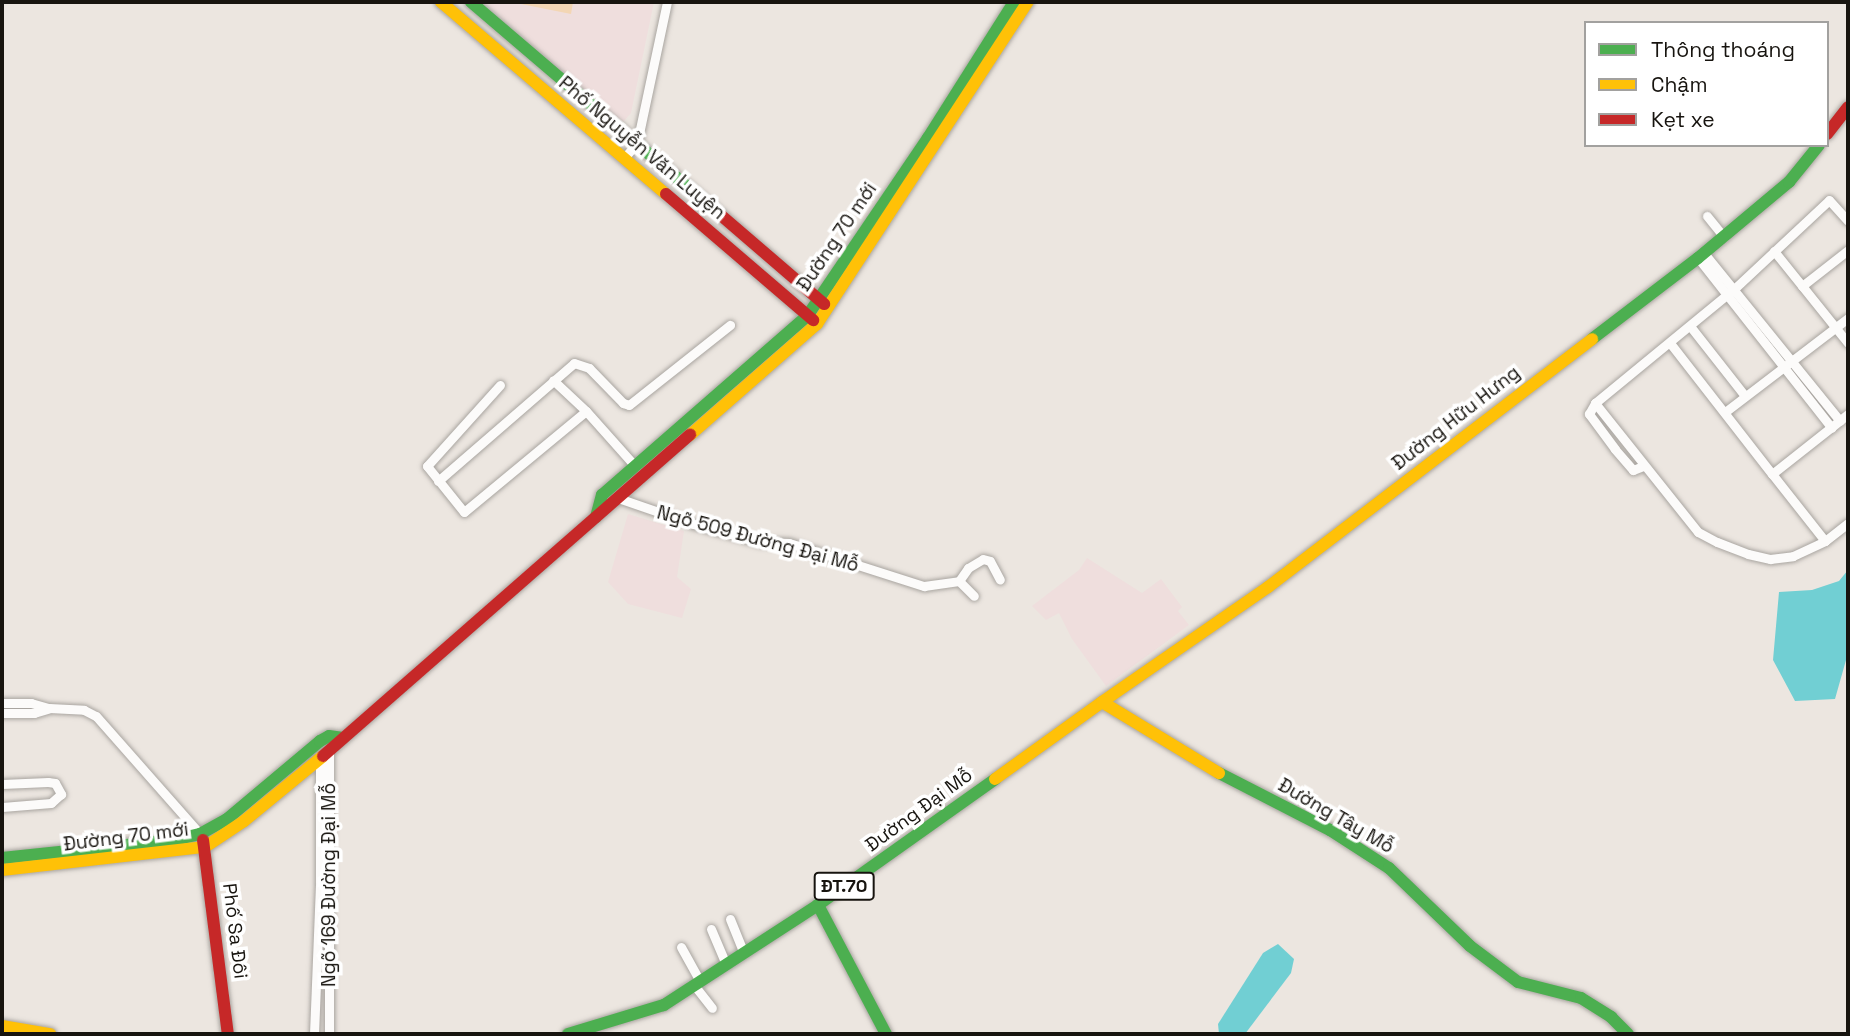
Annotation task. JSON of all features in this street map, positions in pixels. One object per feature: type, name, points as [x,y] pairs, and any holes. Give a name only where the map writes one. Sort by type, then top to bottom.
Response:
[{"type":"main road","name":"Phố Nguyễn Văn Luyện","points":[[441,2],[812,319]]},
{"type":"main road","name":"Phố Nguyễn Văn Luyện","points":[[471,2],[825,304]]},
{"type":"main road","points":[[458,17],[471,2]]},
{"type":"main road","name":"Đường 70 mới","points":[[2,858],[174,841],[200,834],[237,811],[325,746],[343,738],[618,498],[812,319],[825,304],[932,141],[1014,2]]},
{"type":"main road","points":[[932,141],[1028,2]]},
{"type":"main road","points":[[489,44],[502,29]]},
{"type":"main road","points":[[1829,131],[1848,107]]},
{"type":"main road","name":"Đường Hữu Hưng","points":[[1102,702],[1268,587],[1701,256],[1789,182],[1817,147]]},
{"type":"main road","name":"Đường 70 mới","points":[[596,517],[602,495],[812,319]]},
{"type":"main road","name":"Đường Đại Mỗ","points":[[568,1034],[664,1004],[818,905],[1102,702]]},
{"type":"main road","name":"Đường Tây Mỗ","points":[[1102,702],[1207,767],[1329,830],[1389,868],[1470,947],[1518,982],[1581,998],[1611,1017],[1625,1032]]},
{"type":"main road","name":"Đường 70 mới","points":[[2,870],[173,853],[205,847],[244,821],[325,746]]},
{"type":"main road","name":"Phố Sa Đôi","points":[[200,834],[205,847],[228,1034]]},
{"type":"main road","points":[[818,905],[886,1034]]},
{"type":"main road","points":[[2,1027],[50,1034]]},
{"type":"street","points":[[624,158],[637,143],[667,2]]},
{"type":"street","points":[[1848,221],[1829,200],[1731,292],[1595,403],[1589,414],[1633,470],[1643,466],[1698,532],[1717,542],[1770,559],[1793,556],[1825,541],[1848,523]]},
{"type":"street","points":[[1707,216],[1724,237]]},
{"type":"street","points":[[1802,286],[1848,250]]},
{"type":"street","points":[[1774,251],[1848,344]]},
{"type":"street","points":[[1701,256],[1787,363],[1832,428]]},
{"type":"street","points":[[1725,412],[1848,318]]},
{"type":"street","points":[[438,481],[574,363],[589,368],[623,403],[629,405],[730,325]]},
{"type":"street","points":[[1690,326],[1745,396]]},
{"type":"street","points":[[1670,343],[1825,541]]},
{"type":"street","points":[[1787,363],[1840,422]]},
{"type":"street","points":[[553,380],[586,411],[635,466]]},
{"type":"street","points":[[499,384],[427,466],[464,512],[586,411]]},
{"type":"street","points":[[1772,474],[1848,414]]},
{"type":"street","name":"Ngõ 509 Đường Đại Mỗ","points":[[618,498],[693,524],[760,542],[789,543],[924,586],[959,581]]},
{"type":"street","points":[[974,596],[959,581],[968,568],[983,559],[990,561],[1000,580]]},
{"type":"street","points":[[2,704],[31,703],[49,708],[84,710],[96,716],[200,834]]},
{"type":"street","points":[[2,713],[34,713],[49,708]]},
{"type":"street","name":"Ngõ 169 Đường Đại Mỗ","points":[[314,1034],[325,746]]},
{"type":"street","name":"Ngõ 169 Đường Đại Mỗ","points":[[325,746],[329,1034]]},
{"type":"street","points":[[2,783],[55,783],[61,794],[51,803],[2,807]]},
{"type":"street","points":[[730,919],[744,953]]},
{"type":"street","points":[[711,929],[726,964]]},
{"type":"street","points":[[681,947],[712,1008]]},
{"type":"shaded area","points":[[483,2],[654,2],[631,113],[624,121],[618,120]]},
{"type":"shaded area","points":[[511,2],[573,2],[571,14]]},
{"type":"shaded area","points":[[628,514],[684,531],[677,577],[691,589],[682,618],[628,604],[608,582]]},
{"type":"shaded area","points":[[1087,558],[1142,593],[1161,579],[1182,607],[1178,611],[1189,625],[1106,686],[1072,639],[1059,613],[1046,620],[1032,606],[1079,570]]},
{"type":"water","points":[[1848,570],[1848,653],[1835,699],[1795,701],[1773,660],[1779,592],[1812,590],[1839,581]]},
{"type":"water","points":[[1278,944],[1294,959],[1291,973],[1245,1034],[1219,1034],[1218,1024],[1263,953]]},
{"type":"traffic: fast","points":[[471,2],[709,205]]},
{"type":"traffic: fast","points":[[596,517],[602,495],[808,315],[928,138],[1014,2]]},
{"type":"traffic: fast","points":[[1592,339],[1698,258],[1789,182],[1817,147]]},
{"type":"traffic: fast","points":[[2,858],[174,840],[200,834],[227,819],[320,741],[329,736],[343,738]]},
{"type":"traffic: fast","points":[[1219,773],[1330,830],[1389,868],[1470,946],[1518,982],[1581,998],[1611,1017],[1628,1034]]},
{"type":"traffic: fast","points":[[568,1034],[664,1005],[818,905],[995,779]]},
{"type":"traffic: fast","points":[[818,905],[886,1034]]},
{"type":"traffic: slow","points":[[441,2],[666,194]]},
{"type":"traffic: slow","points":[[690,435],[817,324],[1028,2]]},
{"type":"traffic: slow","points":[[1102,702],[1268,587],[1592,339]]},
{"type":"traffic: slow","points":[[995,779],[1102,702],[1219,773]]},
{"type":"traffic: slow","points":[[2,870],[205,847],[244,821],[323,756]]},
{"type":"traffic: slow","points":[[2,1026],[50,1034]]},
{"type":"traffic: jam","points":[[1829,131],[1848,107]]},
{"type":"traffic: jam","points":[[666,194],[813,320]]},
{"type":"traffic: jam","points":[[709,205],[824,304]]},
{"type":"traffic: jam","points":[[323,756],[690,435]]},
{"type":"traffic: jam","points":[[203,840],[228,1034]]}]
